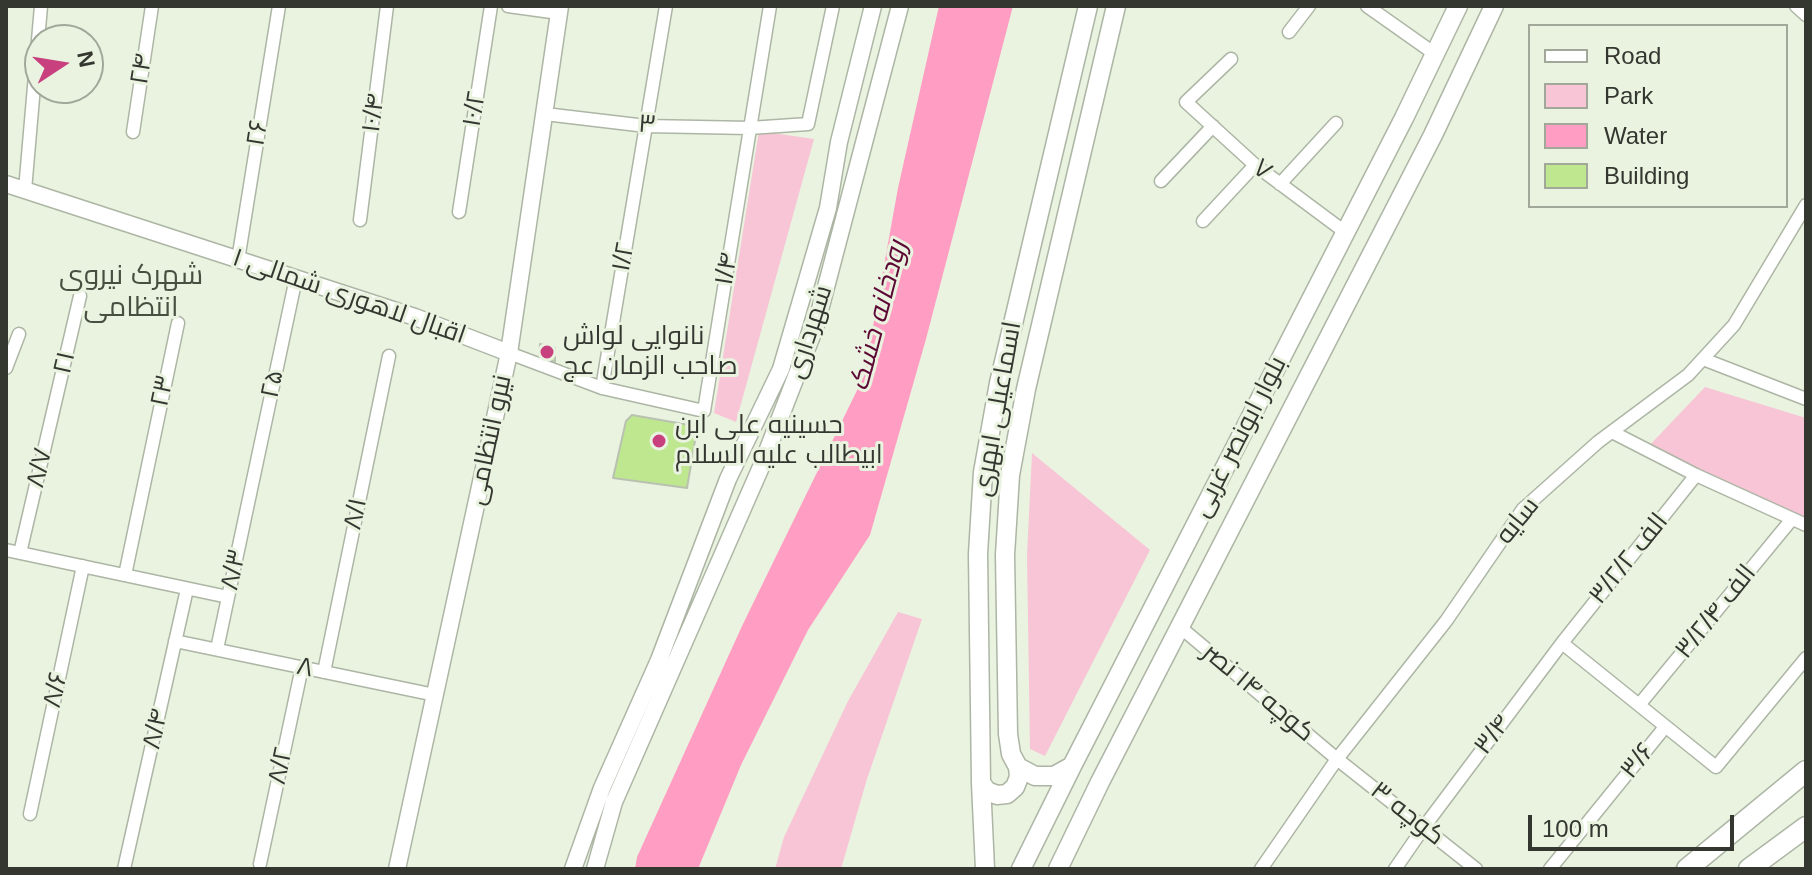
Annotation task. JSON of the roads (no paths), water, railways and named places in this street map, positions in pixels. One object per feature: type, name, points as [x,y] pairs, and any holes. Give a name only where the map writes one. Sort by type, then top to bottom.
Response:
[{"type":"highway","points":[[1687,869],[1806,771]]},
{"type":"highway","points":[[1749,869],[1806,827]]},
{"type":"main road","name":"اسماعیلی ابهری","points":[[985,869],[978,554],[983,472],[999,383],[1088,6]]},
{"type":"main road","name":"اسماعیلی ابهری","points":[[1018,767],[1011,754],[1008,734],[1005,555],[1010,475],[1026,389],[1116,6]]},
{"type":"main road","name":"بلوار ابونصر غربی","points":[[1021,869],[1458,6]]},
{"type":"main road","name":"بلوار ابونصر غربی","points":[[1058,869],[1433,135],[1494,6]]},
{"type":"main road","points":[[1246,424],[1276,440]]},
{"type":"main road","points":[[1018,767],[1035,776],[1054,776],[1072,766]]},
{"type":"main road","points":[[981,783],[987,791],[997,795],[1007,794],[1015,787],[1019,777],[1018,767]]},
{"type":"street","points":[[25,190],[41,6]]},
{"type":"street","name":"۲۴","points":[[133,132],[152,6]]},
{"type":"street","name":"۲۶","points":[[238,260],[279,6]]},
{"type":"street","name":"۱۰/۴","points":[[360,220],[387,6]]},
{"type":"street","name":"۱۰/۲","points":[[459,212],[491,6]]},
{"type":"street","points":[[508,6],[559,10]]},
{"type":"street","name":"۱/۲","points":[[602,388],[666,6]]},
{"type":"street","points":[[750,128],[770,6]]},
{"type":"street","name":"۳","points":[[545,114],[646,126],[750,128],[808,124],[833,6]]},
{"type":"street","name":"شهرداری","points":[[573,869],[602,788],[659,660],[728,479],[781,369],[828,208],[839,142],[873,6]]},
{"type":"street","name":"شهرداری","points":[[595,869],[614,802],[761,467],[816,325],[900,6]]},
{"type":"street","points":[[1289,32],[1309,6]]},
{"type":"street","points":[[1367,6],[1435,54]]},
{"type":"street","points":[[1796,6],[1806,15]]},
{"type":"street","name":"نیرو انتظامی","points":[[397,869],[509,353],[559,10]]},
{"type":"street","name":"۷","points":[[1231,59],[1186,102],[1255,165],[1345,232]]},
{"type":"street","points":[[1280,184],[1336,123]]},
{"type":"street","points":[[1161,181],[1213,126]]},
{"type":"street","name":"۱/۴","points":[[602,388],[704,411],[750,128]]},
{"type":"street","points":[[1203,221],[1255,165]]},
{"type":"street","name":"اقبال لاهوری شمالی ۱","points":[[6,184],[415,317],[509,353]]},
{"type":"street","name":"سایه","points":[[1261,869],[1337,759],[1446,621],[1523,509],[1598,442],[1688,375],[1703,359],[1734,325],[1806,205]]},
{"type":"street","name":"۲۵","points":[[251,490],[296,278]]},
{"type":"street","name":"۲۱","points":[[49,430],[80,296]]},
{"type":"street","name":"۲۳","points":[[125,575],[178,323]]},
{"type":"street","points":[[6,368],[19,334]]},
{"type":"street","points":[[509,353],[602,388]]},
{"type":"street","name":"۸/۱","points":[[324,672],[389,356]]},
{"type":"street","points":[[1703,359],[1806,399]]},
{"type":"street","name":"۸/۷","points":[[20,553],[49,430]]},
{"type":"street","points":[[1612,432],[1696,475],[1806,525]]},
{"type":"street","name":"۳/۲/۲ الف","points":[[1562,643],[1696,475]]},
{"type":"street","name":"۸/۳","points":[[217,649],[251,490]]},
{"type":"street","name":"۳/۲/۴ الف","points":[[1639,705],[1792,519]]},
{"type":"street","points":[[6,550],[228,597]]},
{"type":"street","name":"۸/۶","points":[[30,814],[83,566]]},
{"type":"street","name":"۸/۴","points":[[124,869],[187,589]]},
{"type":"street","name":"کوچه ۱۴ نصر","points":[[1180,627],[1337,759]]},
{"type":"street","name":"۸","points":[[175,641],[435,695]]},
{"type":"street","points":[[1562,643],[1716,767],[1806,658]]},
{"type":"street","name":"۳/۴","points":[[1395,869],[1562,643]]},
{"type":"street","name":"۸/۲","points":[[260,864],[302,667]]},
{"type":"street","name":"۳/۶","points":[[1550,869],[1665,727]]},
{"type":"street","name":"کوچه ۳","points":[[1337,759],[1476,869]]},
{"type":"water","name":"رودخانه خشک","points":[[939,6],[1013,6],[926,339],[870,535],[808,630],[741,765],[698,869],[635,869],[637,857],[742,626],[864,376],[898,188]]},
{"type":"place","name":"نانوایی لواش صاحب الزمان عج","points":[[547,352]]},
{"type":"place","name":"حسینیه علی ابن ابیطالب علیه السلام","points":[[659,441]]},
{"type":"district","name":"شهرک نیروی انتظامی","points":[[131,292]]}]
